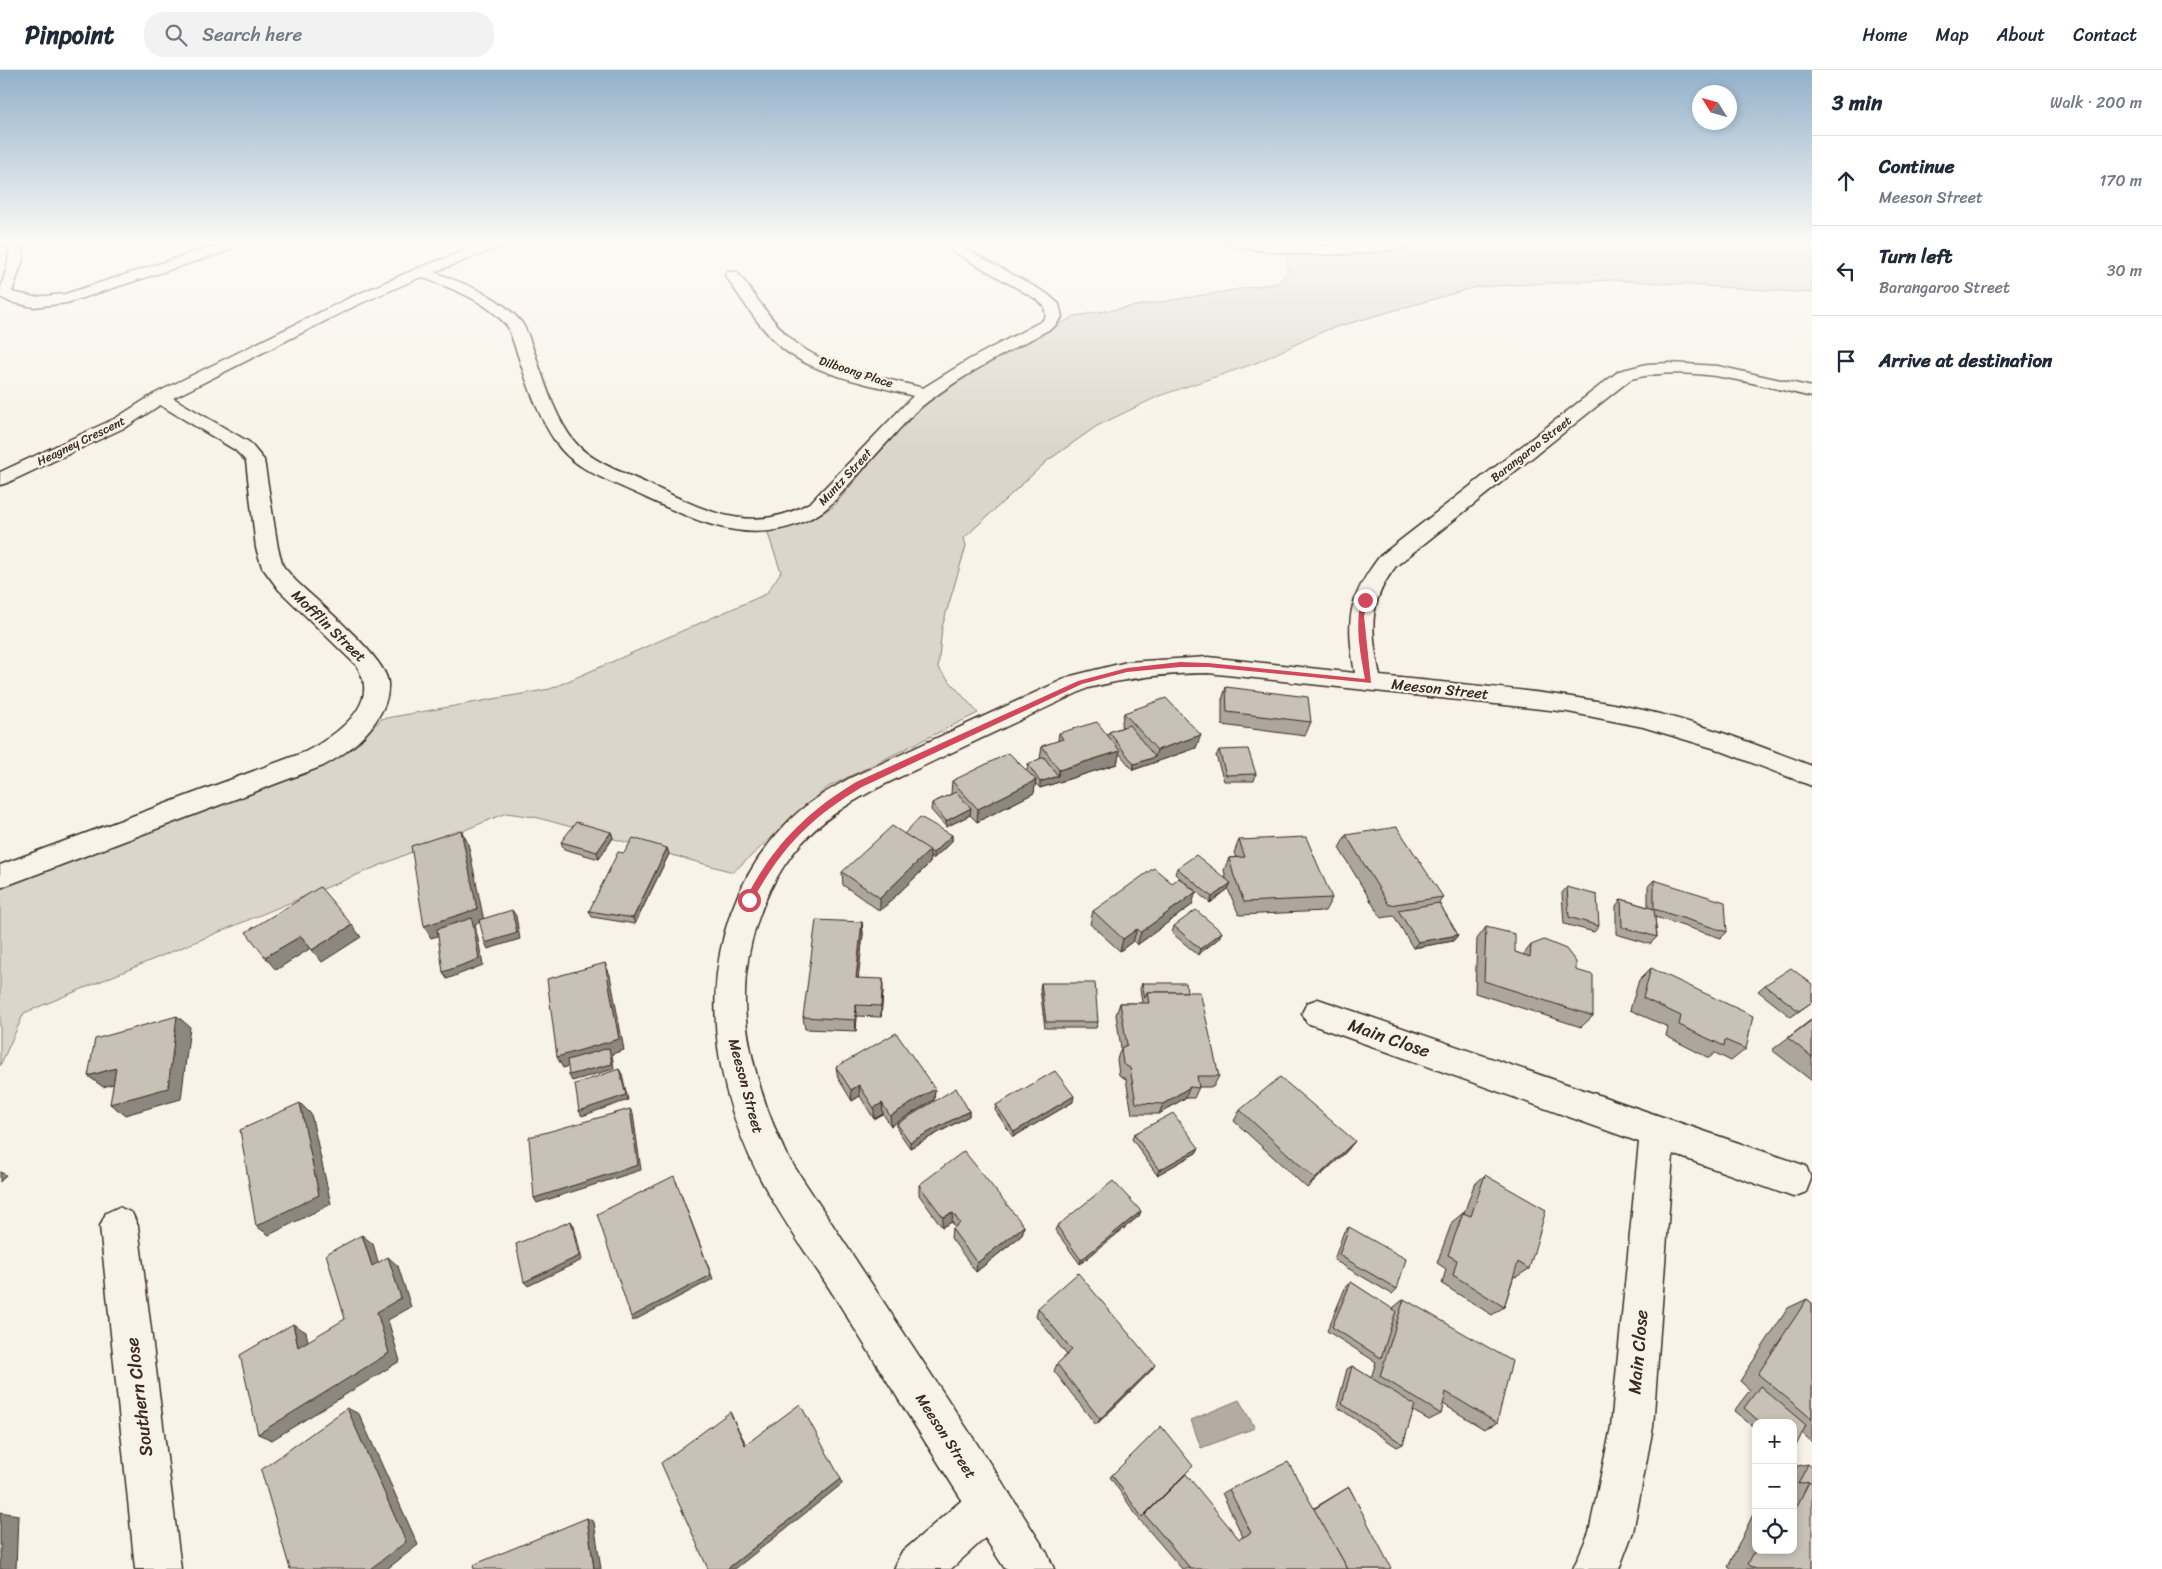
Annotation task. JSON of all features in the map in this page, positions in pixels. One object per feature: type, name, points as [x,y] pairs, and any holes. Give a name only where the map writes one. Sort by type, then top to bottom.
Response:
[{"type":"street","name":"Heagney Crescent","points":[[0,469],[122,422],[160,398],[334,311]]},
{"type":"street","name":"Muntz Street","points":[[504,311],[516,326],[557,429],[577,454],[602,469],[702,517],[730,523],[759,525],[787,521],[810,512],[818,506],[909,408],[925,394],[958,372],[1048,324],[1054,317],[1053,311]]},
{"type":"street","name":"Dilboong Place","points":[[760,311],[783,340],[800,352],[840,369],[925,394]]},
{"type":"street","name":"Barangaroo Street","points":[[1369,681],[1363,651],[1361,616],[1370,586],[1388,561],[1625,375],[1648,369],[1691,368],[1812,392]]},
{"type":"street","name":"Mofflin Street","points":[[0,877],[314,759],[331,750],[357,729],[373,706],[376,682],[368,662],[287,585],[273,567],[267,548],[256,460],[242,446],[160,398]]},
{"type":"street","name":"Heagney Crescent","points":[[0,479],[74,440]]},
{"type":"street","name":"Meeson Street","points":[[1031,1569],[773,1166],[755,1127],[734,1054],[730,1019],[733,956],[749,900],[762,875],[794,832],[836,798],[859,784],[1080,682],[1127,670],[1180,665],[1208,665],[1369,681],[1568,704],[1644,720],[1811,770]]},
{"type":"street","name":"Main Close","points":[[1318,1013],[1793,1179]]},
{"type":"street","name":"Main Close","points":[[1596,1569],[1611,1532],[1632,1427],[1657,1132]]},
{"type":"street","name":"Southern Close","points":[[119,1226],[158,1569]]},
{"type":"street","points":[[917,1569],[990,1504]]},
{"type":"shaded area","points":[[1106,311],[1392,311],[1326,330],[1256,363],[1159,396],[1097,426],[1047,461],[964,538],[966,546],[942,627],[938,668],[978,713],[828,787],[733,872],[535,817],[506,813],[24,1013],[0,1066],[0,888],[328,763],[357,745],[381,719],[550,689],[766,594],[781,572],[767,531],[812,519],[834,506],[890,439],[920,408],[973,370],[1075,316]]},
{"type":"shaded area","points":[[1239,1400],[1255,1428],[1201,1448],[1191,1420]]},
{"type":"building","points":[[1226,687],[1308,697],[1311,722],[1227,712]]},
{"type":"building","points":[[1166,698],[1201,735],[1157,750],[1124,713]]},
{"type":"building","points":[[1097,722],[1120,751],[1059,770],[1042,746],[1063,739],[1059,733]]},
{"type":"building","points":[[1129,725],[1155,757],[1134,764],[1109,732]]},
{"type":"building","points":[[1248,749],[1256,774],[1226,775],[1219,750]]},
{"type":"building","points":[[1009,753],[1036,780],[978,809],[952,781]]},
{"type":"building","points":[[1044,757],[1058,776],[1040,782],[1028,764]]},
{"type":"building","points":[[956,792],[971,808],[946,821],[932,803]]},
{"type":"building","points":[[920,817],[952,835],[933,853],[904,834]]},
{"type":"building","points":[[576,822],[611,832],[597,852],[561,842]]},
{"type":"building","points":[[892,826],[930,850],[880,898],[842,872]]},
{"type":"building","points":[[1397,827],[1443,897],[1389,905],[1346,835]]},
{"type":"building","points":[[461,830],[477,909],[424,926],[411,846]]},
{"type":"building","points":[[1306,837],[1332,898],[1244,902],[1229,858],[1245,857],[1239,840]]},
{"type":"building","points":[[633,838],[667,848],[633,918],[589,911],[618,852],[624,853]]},
{"type":"building","points":[[1196,855],[1231,883],[1212,897],[1177,868]]},
{"type":"building","points":[[1154,868],[1172,883],[1179,878],[1196,892],[1141,932],[1137,929],[1123,939],[1093,911]]},
{"type":"building","points":[[1654,880],[1725,902],[1727,932],[1654,909]]},
{"type":"building","points":[[320,887],[352,925],[312,950],[301,936],[265,957],[246,932]]},
{"type":"building","points":[[1567,887],[1597,895],[1599,926],[1569,917]]},
{"type":"building","points":[[1621,899],[1654,909],[1657,937],[1622,927]]},
{"type":"building","points":[[1439,903],[1458,935],[1418,942],[1398,910]]},
{"type":"building","points":[[512,910],[517,933],[485,943],[479,920]]},
{"type":"building","points":[[1196,910],[1222,932],[1200,949],[1174,926]]},
{"type":"building","points":[[472,918],[479,959],[443,972],[437,929]]},
{"type":"building","points":[[816,920],[862,922],[856,978],[883,979],[881,1006],[856,1005],[855,1020],[803,1017]]},
{"type":"building","points":[[1486,927],[1515,934],[1515,952],[1530,957],[1531,945],[1544,940],[1566,949],[1576,962],[1576,970],[1593,975],[1593,1016],[1484,981]]},
{"type":"building","points":[[605,963],[619,1039],[557,1057],[547,979]]},
{"type":"building","points":[[1651,968],[1753,1016],[1746,1049],[1725,1040],[1724,1046],[1679,1025],[1681,1016],[1643,998]]},
{"type":"building","points":[[1791,968],[1812,984],[1812,1002],[1799,1011],[1765,985]]},
{"type":"building","points":[[1041,983],[1095,983],[1098,1022],[1046,1022]]},
{"type":"building","points":[[1142,983],[1186,983],[1187,992],[1147,992],[1145,998]]},
{"type":"building","points":[[1147,992],[1200,992],[1219,1076],[1197,1076],[1199,1088],[1190,1087],[1163,1104],[1136,1103],[1130,1068],[1123,1064],[1121,1048],[1127,1045],[1120,1003],[1149,1003]]},
{"type":"building","points":[[177,1016],[168,1088],[110,1104],[116,1068],[88,1076],[95,1039]]},
{"type":"building","points":[[1812,1020],[1812,1057],[1788,1038]]},
{"type":"building","points":[[896,1033],[935,1089],[890,1116],[882,1103],[874,1108],[859,1085],[851,1090],[836,1067]]},
{"type":"building","points":[[609,1048],[612,1064],[569,1075],[567,1060]]},
{"type":"building","points":[[619,1069],[626,1095],[579,1111],[575,1084]]},
{"type":"building","points":[[1055,1071],[1074,1096],[1014,1132],[996,1105]]},
{"type":"building","points":[[1280,1077],[1355,1141],[1315,1179],[1240,1110]]},
{"type":"building","points":[[956,1088],[969,1111],[910,1142],[897,1124]]},
{"type":"building","points":[[300,1103],[319,1195],[256,1226],[240,1130]]},
{"type":"building","points":[[630,1109],[638,1165],[534,1198],[529,1137]]},
{"type":"building","points":[[1173,1113],[1199,1148],[1159,1170],[1134,1134]]},
{"type":"building","points":[[964,1151],[1024,1226],[977,1263],[952,1229],[960,1223],[953,1213],[943,1217],[919,1185]]},
{"type":"building","points":[[1485,1175],[1546,1210],[1529,1269],[1518,1262],[1504,1307],[1453,1275],[1457,1260],[1448,1255],[1463,1213],[1471,1216]]},
{"type":"building","points":[[674,1176],[711,1275],[631,1317],[597,1214]]},
{"type":"building","points":[[1113,1181],[1141,1211],[1081,1260],[1057,1226]]},
{"type":"building","points":[[571,1221],[579,1256],[524,1282],[516,1244]]},
{"type":"building","points":[[1349,1227],[1406,1259],[1397,1289],[1339,1255]]},
{"type":"building","points":[[362,1235],[372,1266],[388,1257],[401,1298],[377,1312],[389,1353],[258,1434],[240,1355],[293,1324],[298,1347],[345,1319],[326,1254]]},
{"type":"building","points":[[1078,1273],[1155,1365],[1100,1419],[1057,1364],[1072,1350],[1038,1308]]},
{"type":"building","points":[[1351,1282],[1396,1311],[1381,1358],[1332,1327]]},
{"type":"building","points":[[1404,1299],[1512,1361],[1497,1423],[1446,1392],[1441,1414],[1380,1376]]},
{"type":"building","points":[[1807,1299],[1812,1303],[1812,1419],[1758,1374]]},
{"type":"building","points":[[1352,1366],[1415,1405],[1403,1444],[1342,1404]]},
{"type":"building","points":[[1760,1386],[1806,1425],[1797,1444],[1797,1419],[1756,1419],[1744,1408]]},
{"type":"building","points":[[800,1404],[841,1479],[727,1569],[708,1569],[661,1463],[730,1412],[745,1445]]},
{"type":"building","points":[[347,1408],[406,1542],[370,1569],[290,1569],[261,1470]]},
{"type":"building","points":[[1161,1426],[1193,1466],[1142,1517],[1112,1475]]},
{"type":"building","points":[[1288,1462],[1348,1569],[1191,1569],[1145,1515],[1186,1474],[1239,1539],[1251,1533],[1229,1489]]},
{"type":"building","points":[[1808,1464],[1812,1467],[1812,1485],[1809,1482],[1798,1484]]},
{"type":"building","points":[[1809,1482],[1812,1485],[1812,1569],[1755,1569],[1748,1564],[1753,1554],[1797,1554],[1797,1506]]},
{"type":"building","points":[[1349,1487],[1390,1569],[1348,1569],[1314,1509]]},
{"type":"building","points":[[587,1518],[594,1569],[474,1569],[473,1565]]},
{"type":"route","points":[[749,900],[762,875],[794,832],[836,798],[859,784],[1080,682],[1127,670],[1180,665],[1208,665],[1369,681],[1363,651],[1361,616],[1365,600]]}]
